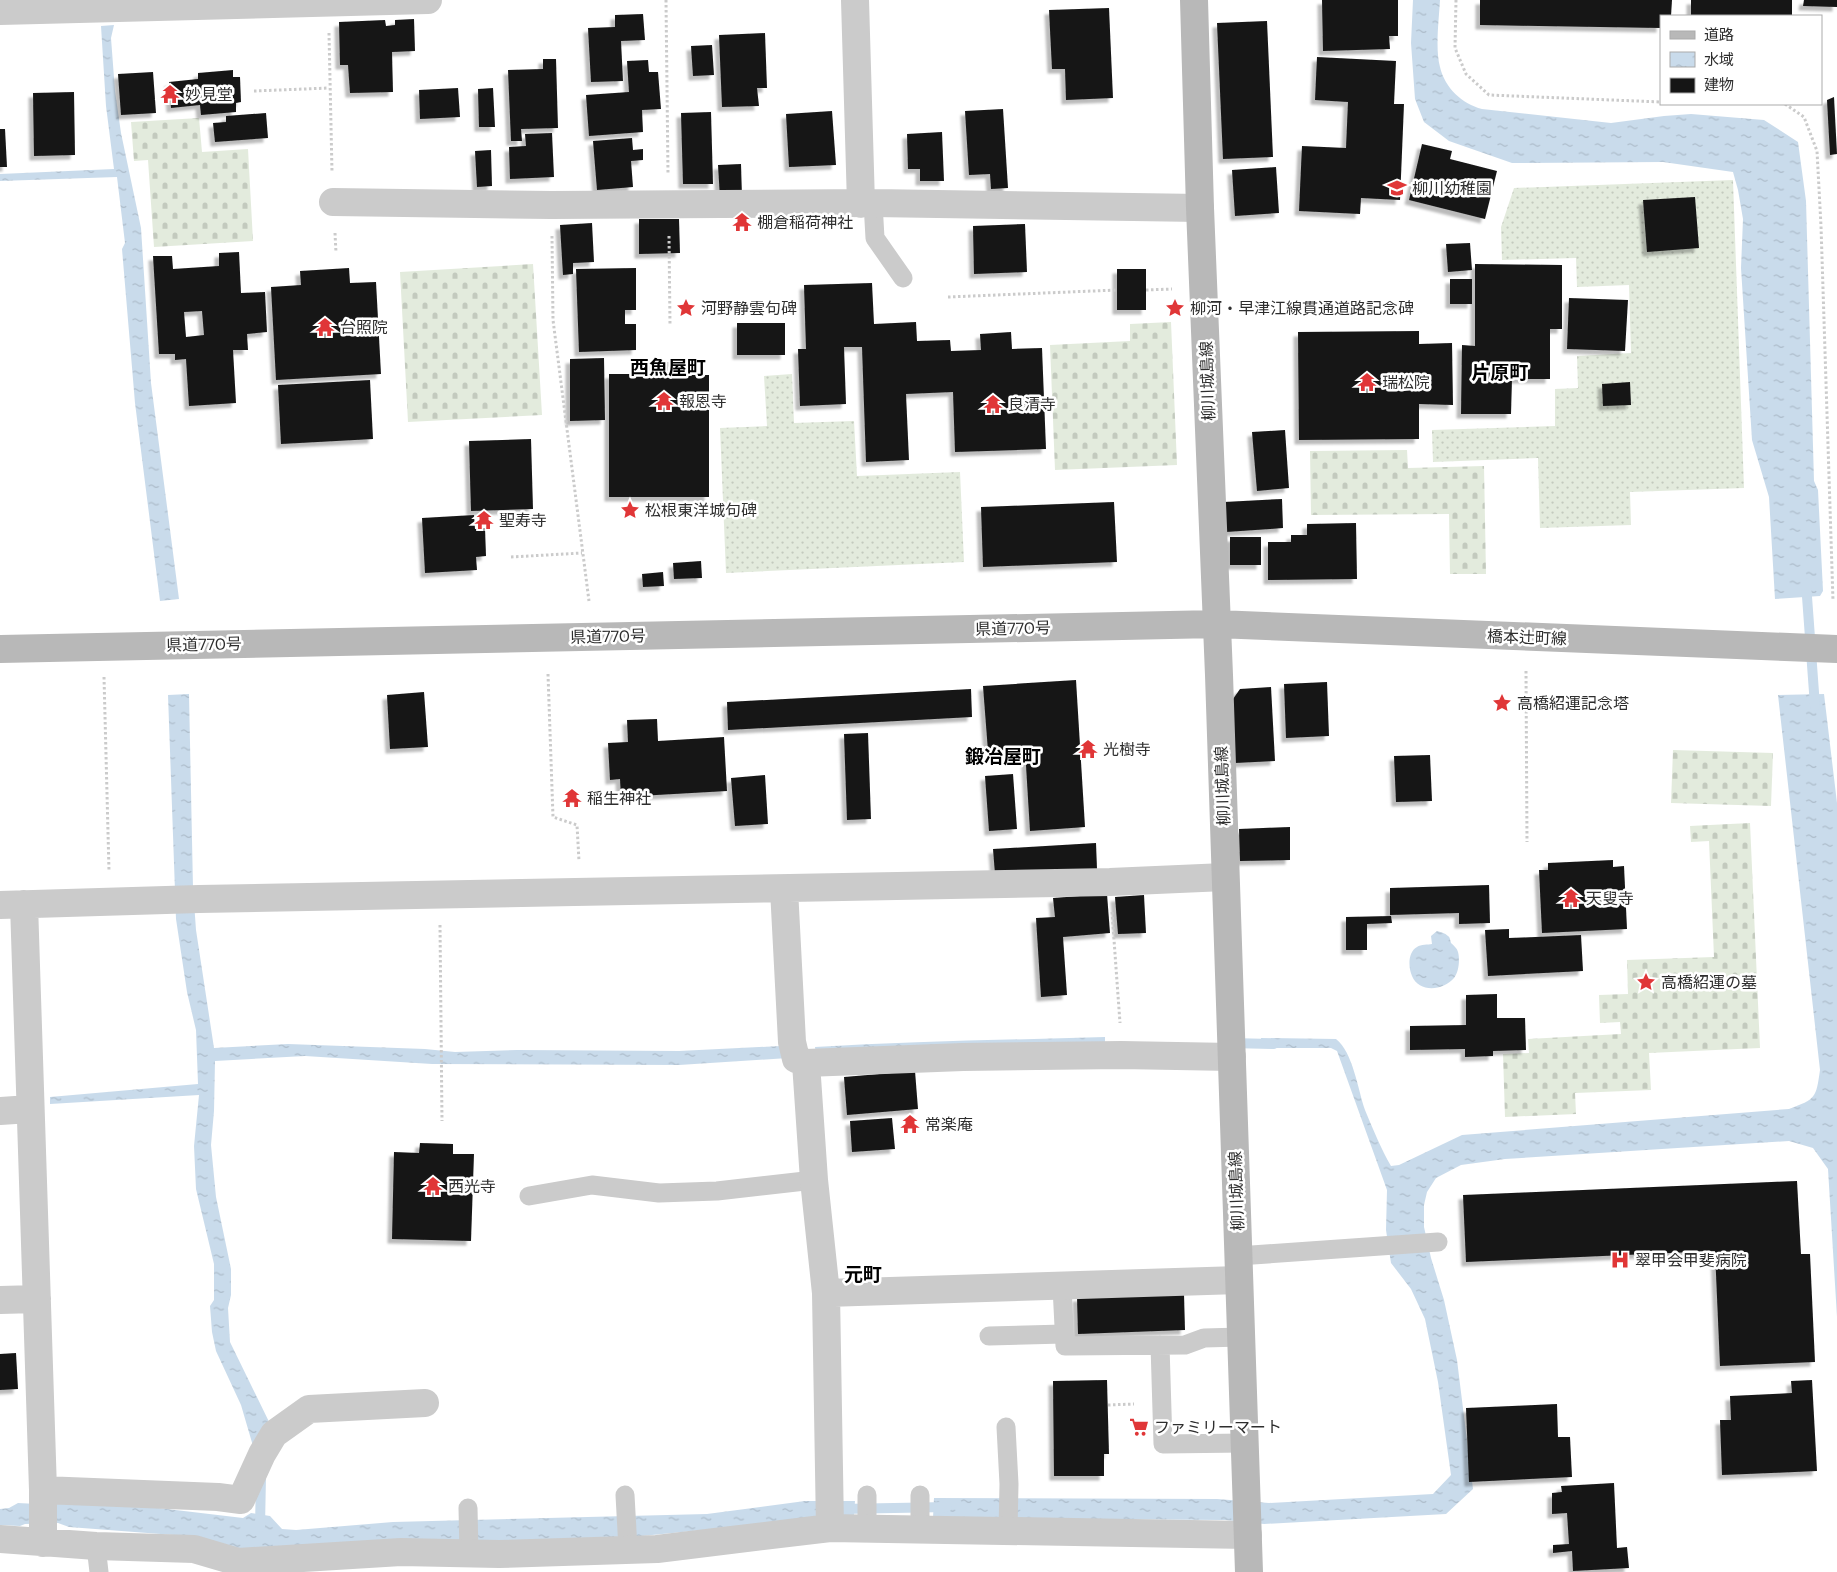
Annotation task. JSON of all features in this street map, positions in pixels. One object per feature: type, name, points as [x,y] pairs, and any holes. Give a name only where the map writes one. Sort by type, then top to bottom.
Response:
[{"type":"main road","name":"柳川城島線","points":[[1194,0],[1249,1572]]},
{"type":"main road","name":"県道770号","points":[[0,649],[1217,624]]},
{"type":"main road","name":"橋本辻町線","points":[[1217,624],[1831,649]]},
{"type":"street","points":[[0,11],[428,0]]},
{"type":"street","points":[[855,0],[867,203]]},
{"type":"street","points":[[333,202],[551,205],[867,203],[1200,208]]},
{"type":"street","points":[[43,1538],[30,1109],[12,905],[187,899],[1110,882],[1226,877]]},
{"type":"street","points":[[784,889],[798,1055],[826,1293],[830,1514]]},
{"type":"street","points":[[798,1055],[963,1057],[1121,1055],[1231,1045]]},
{"type":"street","points":[[0,1111],[30,1109]]},
{"type":"street","points":[[826,1293],[1062,1287],[1239,1268]]},
{"type":"street","points":[[0,1300],[37,1300]]},
{"type":"street","points":[[43,1490],[218,1497],[241,1500],[262,1454],[274,1434],[309,1409],[425,1403]]},
{"type":"street","points":[[0,1539],[43,1538],[98,1559],[194,1549],[238,1562],[469,1548],[500,1554],[628,1544],[657,1549],[830,1514],[867,1524],[1008,1527],[1247,1518]]},
{"type":"lane","points":[[867,203],[875,238],[903,278]]},
{"type":"lane","points":[[529,1196],[592,1185],[659,1193],[717,1191],[814,1180]]},
{"type":"lane","points":[[1239,1268],[1386,1246],[1438,1242]]},
{"type":"lane","points":[[1062,1287],[1065,1346],[1185,1345],[1204,1338],[1241,1337]]},
{"type":"lane","points":[[989,1336],[1064,1334]]},
{"type":"lane","points":[[1160,1344],[1163,1444],[1244,1443]]},
{"type":"lane","points":[[1006,1427],[1009,1484],[1008,1527]]},
{"type":"lane","points":[[625,1494],[628,1544]]},
{"type":"lane","points":[[867,1495],[867,1524]]},
{"type":"lane","points":[[920,1495],[920,1525]]},
{"type":"lane","points":[[468,1508],[469,1548]]},
{"type":"path","points":[[666,0],[668,177]]},
{"type":"path","points":[[1456,0],[1455,48],[1466,74],[1488,95],[1660,102]]},
{"type":"path","points":[[329,2],[329,88],[336,253]]},
{"type":"path","points":[[254,91],[329,88]]},
{"type":"path","points":[[1786,105],[1804,118],[1817,151],[1822,236],[1833,601]]},
{"type":"path","points":[[551,205],[553,320],[589,601]]},
{"type":"path","points":[[669,226],[670,325]]},
{"type":"path","points":[[948,297],[1117,290]]},
{"type":"path","points":[[511,557],[582,553]]},
{"type":"path","points":[[103,646],[110,901]]},
{"type":"path","points":[[1526,671],[1526,842]]},
{"type":"path","points":[[548,674],[553,817],[577,825],[581,892]]},
{"type":"path","points":[[1110,882],[1121,1031]]},
{"type":"path","points":[[440,895],[442,1121]]},
{"type":"path","points":[[1108,1405],[1137,1404]]},
{"type":"green space","points":[[199,118],[202,152],[248,149],[253,241],[154,247],[148,160],[134,161],[131,122]]},
{"type":"green space","points":[[1733,180],[1744,488],[1630,492],[1631,525],[1540,528],[1538,458],[1433,462],[1432,430],[1555,426],[1555,389],[1578,388],[1577,356],[1631,353],[1629,285],[1577,287],[1576,258],[1502,260],[1501,227],[1514,188]]},
{"type":"green space","points":[[533,264],[542,415],[408,422],[400,272]]},
{"type":"green space","points":[[1171,322],[1177,465],[1055,470],[1050,345],[1130,341],[1130,324]]},
{"type":"green space","points":[[792,374],[794,423],[854,421],[857,476],[960,472],[964,562],[726,573],[720,428],[767,426],[764,376]]},
{"type":"green space","points":[[1407,450],[1408,468],[1484,466],[1486,574],[1450,574],[1449,514],[1311,515],[1310,451]]},
{"type":"green space","points":[[1673,750],[1773,753],[1771,806],[1671,803]]},
{"type":"green space","points":[[1750,823],[1760,1048],[1649,1053],[1651,1090],[1575,1093],[1576,1114],[1505,1117],[1503,1054],[1529,1053],[1528,1039],[1621,1034],[1620,1022],[1600,1023],[1599,995],[1628,994],[1627,960],[1714,957],[1709,841],[1691,842],[1690,826]]},
{"type":"water","points":[[1413,0],[1440,0],[1438,52],[1442,75],[1455,94],[1475,107],[1611,123],[1691,114],[1764,120],[1798,142],[1806,201],[1814,481],[1818,490],[1823,591],[1820,596],[1775,599],[1769,497],[1752,440],[1741,268],[1743,219],[1733,172],[1663,162],[1512,163],[1449,141],[1424,122],[1415,99],[1411,43]]},
{"type":"water","points":[[114,25],[111,38],[115,91],[121,133],[141,228],[151,383],[179,599],[160,601],[135,403],[122,249],[125,243],[117,177],[0,181],[0,174],[114,169],[106,106],[101,26]]},
{"type":"water","points":[[189,694],[193,888],[196,930],[214,1048],[288,1044],[425,1049],[455,1052],[517,1050],[679,1051],[781,1046],[788,1058],[679,1065],[432,1064],[305,1056],[215,1061],[211,1145],[216,1197],[231,1269],[231,1295],[228,1308],[230,1342],[273,1430],[253,1446],[241,1405],[216,1351],[212,1332],[210,1306],[214,1300],[214,1264],[196,1189],[194,1146],[199,1095],[50,1104],[50,1097],[198,1084],[196,1030],[187,992],[176,919],[168,695]]},
{"type":"water","points":[[1824,694],[1837,803],[1837,1317],[1828,1169],[1813,1148],[1789,1141],[1505,1159],[1461,1165],[1436,1178],[1427,1192],[1424,1205],[1424,1227],[1444,1300],[1457,1360],[1473,1489],[1446,1514],[1264,1524],[1225,1520],[933,1518],[934,1498],[1217,1499],[1269,1503],[1433,1494],[1451,1475],[1438,1382],[1425,1319],[1411,1289],[1391,1263],[1386,1230],[1387,1190],[1337,1051],[1331,1048],[1261,1048],[1261,1038],[1336,1039],[1342,1045],[1351,1062],[1365,1110],[1380,1146],[1391,1166],[1399,1165],[1462,1135],[1789,1109],[1810,1100],[1816,1092],[1820,1070],[1778,695]]},
{"type":"water","points":[[1437,931],[1449,936],[1451,943],[1457,949],[1459,958],[1458,969],[1454,978],[1444,986],[1425,988],[1415,981],[1412,976],[1409,964],[1410,956],[1414,949],[1419,946],[1432,944],[1431,936]]},
{"type":"water","points":[[1105,1037],[1105,1045],[816,1056],[815,1047],[924,1042]]},
{"type":"water","points":[[805,1501],[855,1501],[854,1515],[642,1536],[246,1551],[200,1537],[69,1527],[58,1523],[25,1524],[20,1526],[0,1525],[0,1509],[9,1508],[18,1503],[55,1505],[59,1503],[108,1502],[243,1518],[251,1513],[270,1516],[282,1529],[296,1530],[393,1522],[707,1514]]},
{"type":"building","points":[[1322,0],[1398,0],[1398,36],[1389,36],[1390,49],[1323,51]]},
{"type":"building","points":[[1480,0],[1672,0],[1671,15],[1660,15],[1660,28],[1480,25]]},
{"type":"building","points":[[1691,0],[1792,0],[1792,15],[1691,15]]},
{"type":"building","points":[[1804,0],[1837,0],[1837,7],[1803,6]]},
{"type":"building","points":[[1109,8],[1113,98],[1066,100],[1065,69],[1052,69],[1049,10]]},
{"type":"building","points":[[643,14],[645,40],[621,41],[623,81],[591,82],[588,28],[615,27],[615,15]]},
{"type":"building","points":[[414,19],[415,51],[392,52],[393,92],[350,93],[348,65],[340,65],[339,22],[385,20],[386,26],[395,25],[395,20]]},
{"type":"building","points":[[1267,21],[1273,157],[1223,159],[1217,23]]},
{"type":"building","points":[[765,33],[767,88],[757,88],[759,106],[722,107],[719,35]]},
{"type":"building","points":[[712,45],[714,75],[693,76],[691,46]]},
{"type":"building","points":[[1317,57],[1396,61],[1394,104],[1404,104],[1400,200],[1361,198],[1360,214],[1299,211],[1302,146],[1346,148],[1348,102],[1315,100]]},
{"type":"building","points":[[543,59],[556,59],[558,128],[521,129],[522,141],[511,141],[508,70],[543,69]]},
{"type":"building","points":[[648,60],[649,72],[658,72],[661,109],[642,110],[643,132],[589,136],[586,95],[629,92],[627,61]]},
{"type":"building","points":[[233,70],[233,77],[240,77],[241,102],[236,103],[236,112],[201,115],[200,105],[171,108],[169,82],[198,79],[198,73]]},
{"type":"building","points":[[153,72],[156,113],[121,115],[118,74]]},
{"type":"building","points":[[458,88],[460,117],[420,119],[419,90]]},
{"type":"building","points":[[493,88],[495,127],[479,127],[478,89]]},
{"type":"building","points":[[74,92],[75,155],[34,156],[33,93]]},
{"type":"building","points":[[1834,97],[1837,154],[1830,155],[1827,100]]},
{"type":"building","points":[[1003,109],[1008,188],[991,189],[990,174],[969,175],[965,111]]},
{"type":"building","points":[[832,111],[836,165],[789,167],[786,114]]},
{"type":"building","points":[[711,112],[713,184],[683,184],[681,113]]},
{"type":"building","points":[[266,113],[268,138],[215,142],[213,123],[226,122],[226,116]]},
{"type":"building","points":[[0,129],[5,129],[7,167],[0,167]]},
{"type":"building","points":[[942,132],[944,181],[920,181],[920,169],[908,169],[907,134]]},
{"type":"building","points":[[552,133],[554,177],[510,179],[509,147],[526,146],[525,134]]},
{"type":"building","points":[[632,138],[633,150],[643,149],[643,160],[631,161],[633,187],[597,190],[593,141]]},
{"type":"building","points":[[1422,144],[1452,151],[1450,159],[1497,171],[1485,219],[1409,200]]},
{"type":"building","points":[[491,150],[492,186],[477,187],[475,151]]},
{"type":"building","points":[[741,164],[742,197],[720,198],[718,165]]},
{"type":"building","points":[[1276,167],[1279,213],[1235,216],[1232,170]]},
{"type":"building","points":[[1695,197],[1699,248],[1647,252],[1643,200]]},
{"type":"building","points":[[639,219],[679,219],[680,253],[639,254]]},
{"type":"building","points":[[592,223],[594,262],[573,263],[573,274],[563,275],[560,225]]},
{"type":"building","points":[[1025,224],[1027,272],[974,274],[973,226]]},
{"type":"building","points":[[1470,243],[1472,270],[1448,272],[1446,244]]},
{"type":"building","points":[[239,252],[241,293],[265,292],[267,332],[247,334],[248,350],[233,350],[236,403],[189,406],[186,359],[175,360],[175,354],[159,354],[153,256],[172,256],[173,269],[219,266],[219,253]],"holes":[[[202,311],[204,335],[186,337],[184,312]]]},
{"type":"building","points":[[1475,264],[1562,265],[1562,329],[1550,329],[1550,379],[1512,379],[1511,414],[1461,414],[1462,345],[1475,346]]},
{"type":"building","points":[[349,268],[350,283],[376,282],[381,374],[276,380],[271,287],[301,285],[300,271]]},
{"type":"building","points":[[636,268],[636,310],[625,310],[625,324],[636,324],[636,350],[579,352],[576,269]]},
{"type":"building","points":[[1117,269],[1146,269],[1146,310],[1117,310]]},
{"type":"building","points":[[1450,279],[1472,279],[1472,304],[1450,304]]},
{"type":"building","points":[[872,283],[874,324],[916,322],[917,341],[950,340],[951,351],[981,350],[980,334],[1011,332],[1012,349],[1042,348],[1046,449],[955,452],[953,392],[906,394],[909,460],[866,462],[862,347],[844,347],[846,404],[800,406],[798,349],[806,349],[804,285]]},
{"type":"building","points":[[1569,298],[1628,300],[1625,351],[1567,349]]},
{"type":"building","points":[[737,323],[785,323],[785,355],[737,355]]},
{"type":"building","points":[[1419,331],[1419,344],[1452,343],[1453,405],[1419,404],[1419,439],[1299,440],[1298,332]]},
{"type":"building","points":[[604,358],[605,420],[570,421],[570,359]]},
{"type":"building","points":[[636,362],[679,362],[679,375],[709,375],[709,497],[609,497],[609,374],[636,374]]},
{"type":"building","points":[[370,380],[373,439],[281,444],[278,385]]},
{"type":"building","points":[[1630,382],[1631,405],[1603,406],[1602,384]]},
{"type":"building","points":[[1285,430],[1289,488],[1257,491],[1252,432]]},
{"type":"building","points":[[531,439],[533,509],[471,511],[469,441]]},
{"type":"building","points":[[1282,499],[1283,528],[1226,532],[1224,502]]},
{"type":"building","points":[[1114,502],[1117,562],[983,567],[981,507]]},
{"type":"building","points":[[474,515],[475,529],[485,528],[486,556],[476,557],[477,570],[425,573],[422,518]]},
{"type":"building","points":[[1356,523],[1357,579],[1268,580],[1268,542],[1291,542],[1291,535],[1307,535],[1307,524]]},
{"type":"building","points":[[1230,537],[1261,537],[1261,565],[1230,565]]},
{"type":"building","points":[[701,561],[702,578],[674,579],[673,563]]},
{"type":"building","points":[[663,572],[664,586],[643,587],[642,574]]},
{"type":"building","points":[[1076,680],[1085,827],[1030,831],[1025,749],[988,751],[983,686]]},
{"type":"building","points":[[1327,682],[1329,736],[1286,738],[1284,684]]},
{"type":"building","points":[[1271,687],[1275,761],[1235,763],[1231,702],[1240,689]]},
{"type":"building","points":[[971,689],[972,717],[728,730],[727,702]]},
{"type":"building","points":[[424,692],[428,747],[390,749],[387,695]]},
{"type":"building","points":[[657,719],[658,741],[724,737],[727,791],[621,797],[620,779],[610,780],[608,743],[628,742],[627,720]]},
{"type":"building","points":[[868,733],[871,819],[847,820],[844,734]]},
{"type":"building","points":[[1430,755],[1432,801],[1396,802],[1394,756]]},
{"type":"building","points":[[1013,774],[1017,829],[989,831],[985,776]]},
{"type":"building","points":[[765,775],[768,824],[735,826],[731,778]]},
{"type":"building","points":[[1290,827],[1290,860],[1240,861],[1239,829]]},
{"type":"building","points":[[1096,843],[1097,869],[995,874],[993,849]]},
{"type":"building","points":[[1613,860],[1613,867],[1624,866],[1627,929],[1542,933],[1539,870],[1548,870],[1548,863]]},
{"type":"building","points":[[1489,885],[1490,923],[1459,924],[1459,913],[1390,915],[1390,888]]},
{"type":"building","points":[[1107,894],[1110,933],[1063,937],[1067,995],[1041,997],[1036,918],[1055,917],[1053,898]]},
{"type":"building","points":[[1144,895],[1146,933],[1118,934],[1115,897]]},
{"type":"building","points":[[1391,916],[1392,923],[1367,924],[1367,950],[1346,950],[1346,917]]},
{"type":"building","points":[[1509,929],[1509,938],[1581,935],[1583,971],[1488,976],[1485,930]]},
{"type":"building","points":[[1497,994],[1497,1018],[1525,1018],[1526,1050],[1493,1051],[1493,1056],[1465,1057],[1465,1049],[1410,1050],[1410,1026],[1466,1025],[1466,995]]},
{"type":"building","points":[[915,1071],[918,1109],[847,1115],[844,1077]]},
{"type":"building","points":[[892,1118],[895,1149],[852,1152],[850,1121]]},
{"type":"building","points":[[420,1143],[453,1144],[453,1154],[474,1154],[471,1241],[392,1239],[394,1152],[419,1153]]},
{"type":"building","points":[[1797,1181],[1801,1254],[1810,1254],[1815,1362],[1720,1366],[1715,1251],[1466,1262],[1463,1195]]},
{"type":"building","points":[[1184,1294],[1185,1330],[1078,1334],[1077,1297]]},
{"type":"building","points":[[16,1353],[18,1389],[0,1390],[0,1354]]},
{"type":"building","points":[[1107,1380],[1109,1454],[1104,1454],[1104,1476],[1054,1476],[1053,1381]]},
{"type":"building","points":[[1812,1380],[1817,1471],[1722,1475],[1720,1420],[1731,1420],[1730,1396],[1792,1393],[1791,1381]]},
{"type":"building","points":[[1557,1404],[1558,1437],[1570,1437],[1572,1477],[1469,1482],[1466,1408]]},
{"type":"building","points":[[1614,1483],[1617,1548],[1627,1547],[1629,1568],[1573,1571],[1572,1551],[1553,1553],[1553,1545],[1569,1544],[1567,1513],[1552,1514],[1552,1493],[1562,1492],[1561,1486]]},
{"type":"waterway","points":[[1806,583],[1815,706]]},
{"type":"waterway","points":[[1231,1043],[1274,1044]]},
{"type":"waterway","points":[[260,1527],[261,1476]]},
{"type":"waterway","points":[[841,1509],[947,1507]]},
{"type":"place","name":"妙見堂","points":[[170,94]]},
{"type":"place","name":"柳川幼稚園","points":[[1397,188]]},
{"type":"place","name":"棚倉稲荷神社","points":[[742,222]]},
{"type":"place","name":"河野静雲句碑","points":[[686,308]]},
{"type":"place","name":"柳河・早津江線貫通道路記念碑","points":[[1175,308]]},
{"type":"place","name":"台照院","points":[[325,327]]},
{"type":"place","name":"瑞松院","points":[[1367,382]]},
{"type":"place","name":"報恩寺","points":[[664,401]]},
{"type":"place","name":"良清寺","points":[[993,404]]},
{"type":"place","name":"松根東洋城句碑","points":[[630,510]]},
{"type":"place","name":"聖寿寺","points":[[484,520]]},
{"type":"place","name":"高橋紹運記念塔","points":[[1502,703]]},
{"type":"place","name":"光樹寺","points":[[1088,749]]},
{"type":"place","name":"稲生神社","points":[[572,798]]},
{"type":"place","name":"天叟寺","points":[[1571,898]]},
{"type":"place","name":"高橋紹運の墓","points":[[1646,982]]},
{"type":"place","name":"常楽庵","points":[[910,1124]]},
{"type":"place","name":"西光寺","points":[[433,1186]]},
{"type":"place","name":"翠甲会甲斐病院","points":[[1620,1260]]},
{"type":"place","name":"ファミリーマート","points":[[1139,1427]]},
{"type":"district","name":"西魚屋町","points":[[668,367]]},
{"type":"district","name":"片原町","points":[[1500,372]]},
{"type":"district","name":"鍛冶屋町","points":[[1003,756]]},
{"type":"district","name":"元町","points":[[863,1274]]}]
